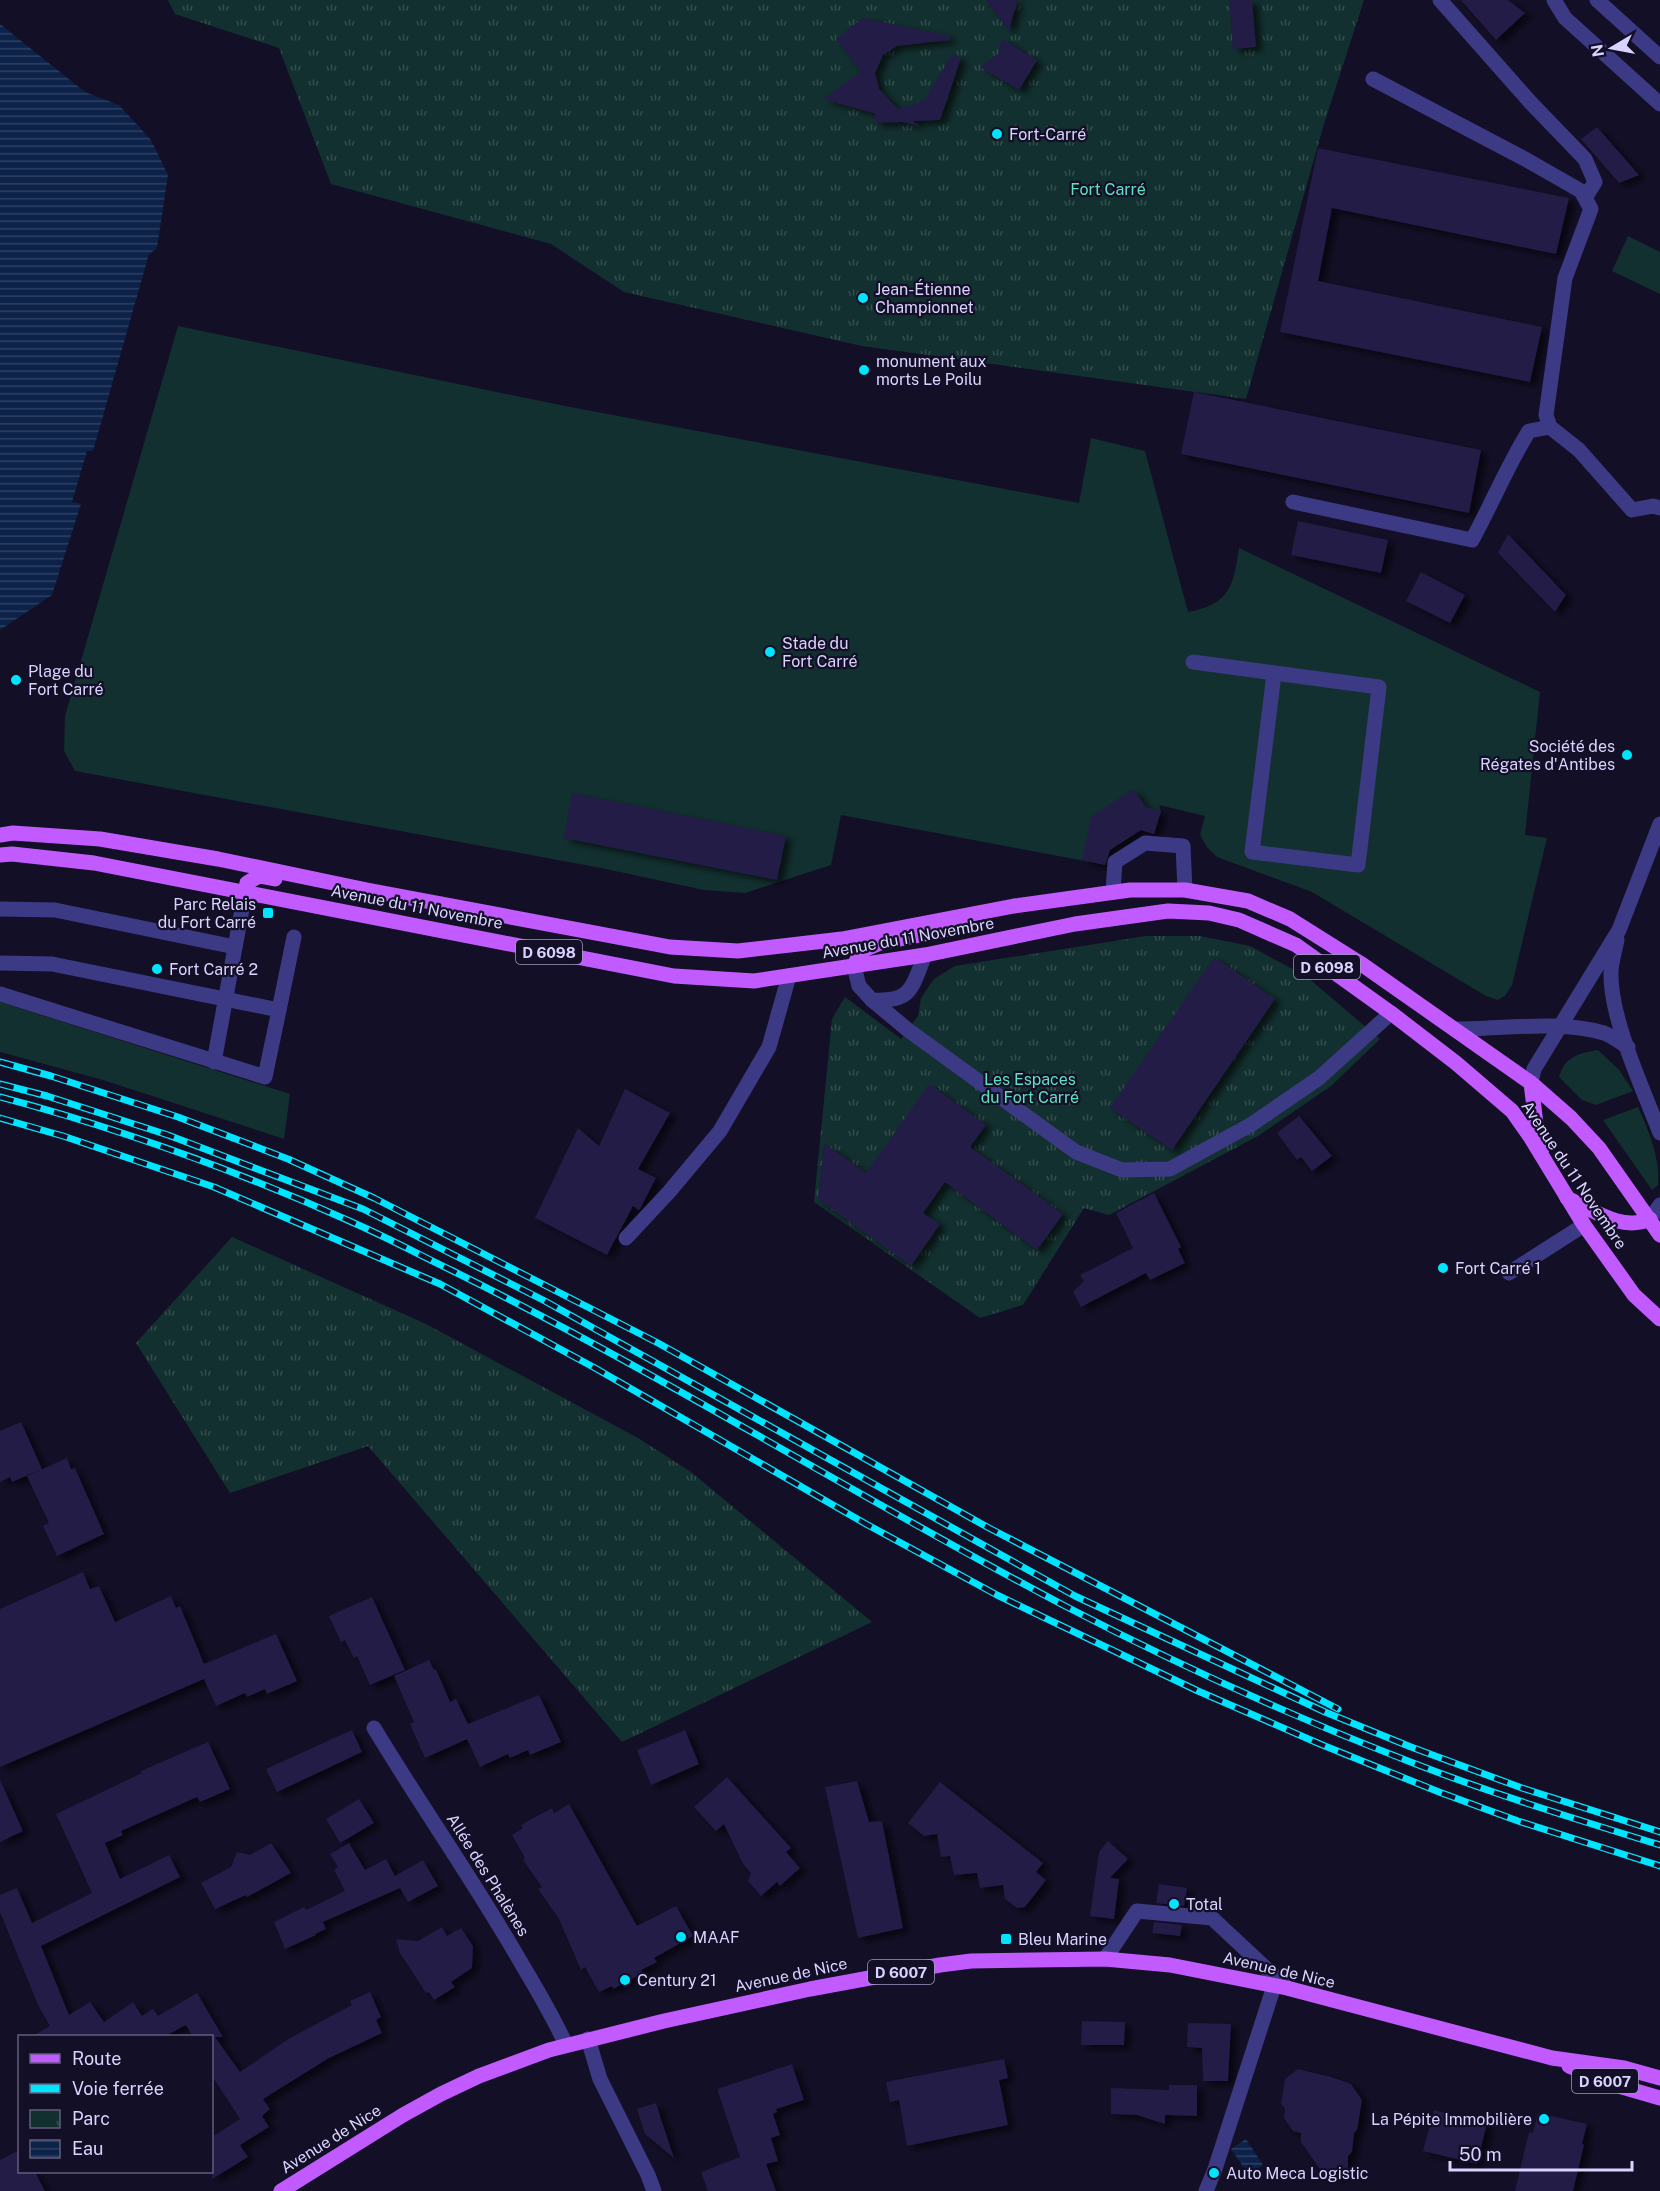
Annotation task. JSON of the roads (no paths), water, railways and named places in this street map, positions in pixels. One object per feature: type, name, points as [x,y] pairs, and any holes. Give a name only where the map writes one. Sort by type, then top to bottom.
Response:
[{"type":"main road","name":"Avenue du 11 Novembre","points":[[0,835],[13,833],[100,839],[218,859],[367,890],[670,947],[738,951],[842,939],[1072,897],[1130,890],[1185,890],[1248,902],[1290,919],[1360,963],[1531,1083],[1571,1118],[1599,1148],[1660,1235]]},
{"type":"main road","name":"Avenue du 11 Novembre","points":[[0,855],[12,854],[94,863],[674,976],[754,981],[925,955],[1075,924],[1168,911],[1209,912],[1239,920],[1296,945],[1456,1063],[1512,1112],[1531,1138],[1584,1225],[1634,1295],[1660,1319]]},
{"type":"main road","points":[[245,892],[247,883],[259,876],[324,890],[367,890]]},
{"type":"main road","points":[[854,966],[861,951],[880,943],[950,929],[974,914]]},
{"type":"main road","points":[[1531,1083],[1537,1132],[1552,1173]]},
{"type":"main road","points":[[1568,1198],[1616,1221],[1628,1224],[1650,1219]]},
{"type":"main road","name":"Avenue de Nice","points":[[281,2191],[441,2094],[479,2076],[566,2045],[810,1989],[971,1961],[1105,1959],[1170,1965],[1281,1987],[1552,2058]]},
{"type":"main road","name":"D 6007","points":[[1552,2058],[1624,2068],[1660,2078]]},
{"type":"main road","name":"D 6007","points":[[1552,2058],[1622,2087],[1660,2098]]},
{"type":"street","points":[[1440,0],[1531,103],[1585,159],[1595,182],[1585,198]]},
{"type":"street","points":[[1554,0],[1565,18],[1660,104]]},
{"type":"street","points":[[1597,0],[1660,57]]},
{"type":"street","points":[[1372,79],[1526,159],[1581,191],[1591,209],[1565,278],[1546,416],[1550,427],[1579,450],[1632,510],[1653,506],[1660,508]]},
{"type":"street","points":[[1293,502],[1472,540],[1489,510],[1515,453],[1529,431],[1550,427]]},
{"type":"street","points":[[1193,662],[1379,687],[1358,865],[1252,852],[1274,674]]},
{"type":"street","points":[[1531,1083],[1534,1069],[1619,930],[1660,824]]},
{"type":"street","points":[[1113,892],[1115,862],[1145,843],[1183,846],[1185,890]]},
{"type":"street","points":[[214,1062],[245,892]]},
{"type":"street","points":[[0,909],[56,910],[235,947]]},
{"type":"street","points":[[1619,930],[1611,972],[1614,1003],[1660,1133]]},
{"type":"street","points":[[0,994],[265,1077],[294,937]]},
{"type":"street","points":[[904,1026],[902,1018],[906,995],[914,983],[925,955]]},
{"type":"street","points":[[0,963],[52,964],[279,1010]]},
{"type":"street","points":[[854,966],[859,986],[872,1000],[904,1026],[1076,1152],[1122,1170],[1170,1169],[1252,1124],[1319,1078],[1391,1013]]},
{"type":"street","points":[[626,1238],[669,1192],[720,1131],[769,1047],[789,976]]},
{"type":"street","points":[[872,1000],[890,1001],[906,995]]},
{"type":"street","points":[[1456,1029],[1579,1028],[1606,1034],[1628,1047]]},
{"type":"street","points":[[1650,1219],[1660,1205]]},
{"type":"street","points":[[1509,1273],[1584,1225]]},
{"type":"street","name":"Allée des Phalènes","points":[[374,1728],[414,1795],[495,1918],[554,2019],[566,2045]]},
{"type":"street","points":[[1105,1959],[1137,1911],[1212,1918],[1281,1987],[1206,2191]]},
{"type":"street","points":[[588,2039],[600,2079],[654,2191]]},
{"type":"water","points":[[0,24],[85,92],[119,105],[151,140],[168,175],[157,248],[149,254],[93,451],[87,451],[72,502],[81,504],[52,595],[0,630]]},
{"type":"water","points":[[1246,2139],[1263,2165],[1249,2175],[1231,2149]]},
{"type":"railway","points":[[0,1062],[178,1117],[288,1159],[374,1198],[658,1343],[989,1528],[1338,1709]]},
{"type":"railway","points":[[0,1084],[47,1096],[168,1135],[363,1209],[543,1300],[1075,1596],[1325,1712],[1411,1747],[1522,1788],[1660,1832]]},
{"type":"railway","points":[[0,1097],[135,1137],[224,1169],[311,1204],[379,1235],[608,1352],[1065,1606],[1234,1688],[1364,1744],[1439,1773],[1660,1845]]},
{"type":"railway","points":[[0,1118],[63,1136],[214,1187],[440,1284],[595,1368],[866,1524],[997,1595],[1198,1691],[1439,1792],[1518,1821],[1660,1866]]},
{"type":"place","name":"Fort-Carré","points":[[997,134]]},
{"type":"place","name":"Jean-Étienne Championnet","points":[[863,298]]},
{"type":"place","name":"monument aux morts Le Poilu","points":[[864,370]]},
{"type":"place","name":"Stade du Fort Carré","points":[[770,652]]},
{"type":"place","name":"Plage du Fort Carré","points":[[16,680]]},
{"type":"place","name":"Société des Régates d'Antibes","points":[[1627,755]]},
{"type":"place","name":"Parc Relais du Fort Carré","points":[[268,913]]},
{"type":"place","name":"Fort Carré 2","points":[[157,969]]},
{"type":"place","name":"Fort Carré 1","points":[[1443,1268]]},
{"type":"place","name":"Total","points":[[1174,1904]]},
{"type":"place","name":"MAAF","points":[[681,1937]]},
{"type":"place","name":"Bleu Marine","points":[[1006,1939]]},
{"type":"place","name":"Century 21","points":[[625,1980]]},
{"type":"place","name":"La Pépite Immobilière","points":[[1544,2119]]},
{"type":"place","name":"Auto Meca Logistic","points":[[1214,2173]]},
{"type":"park label","name":"Fort Carré","points":[[1108,189]]},
{"type":"park label","name":"Les Espaces du Fort Carré","points":[[1030,1088]]}]
